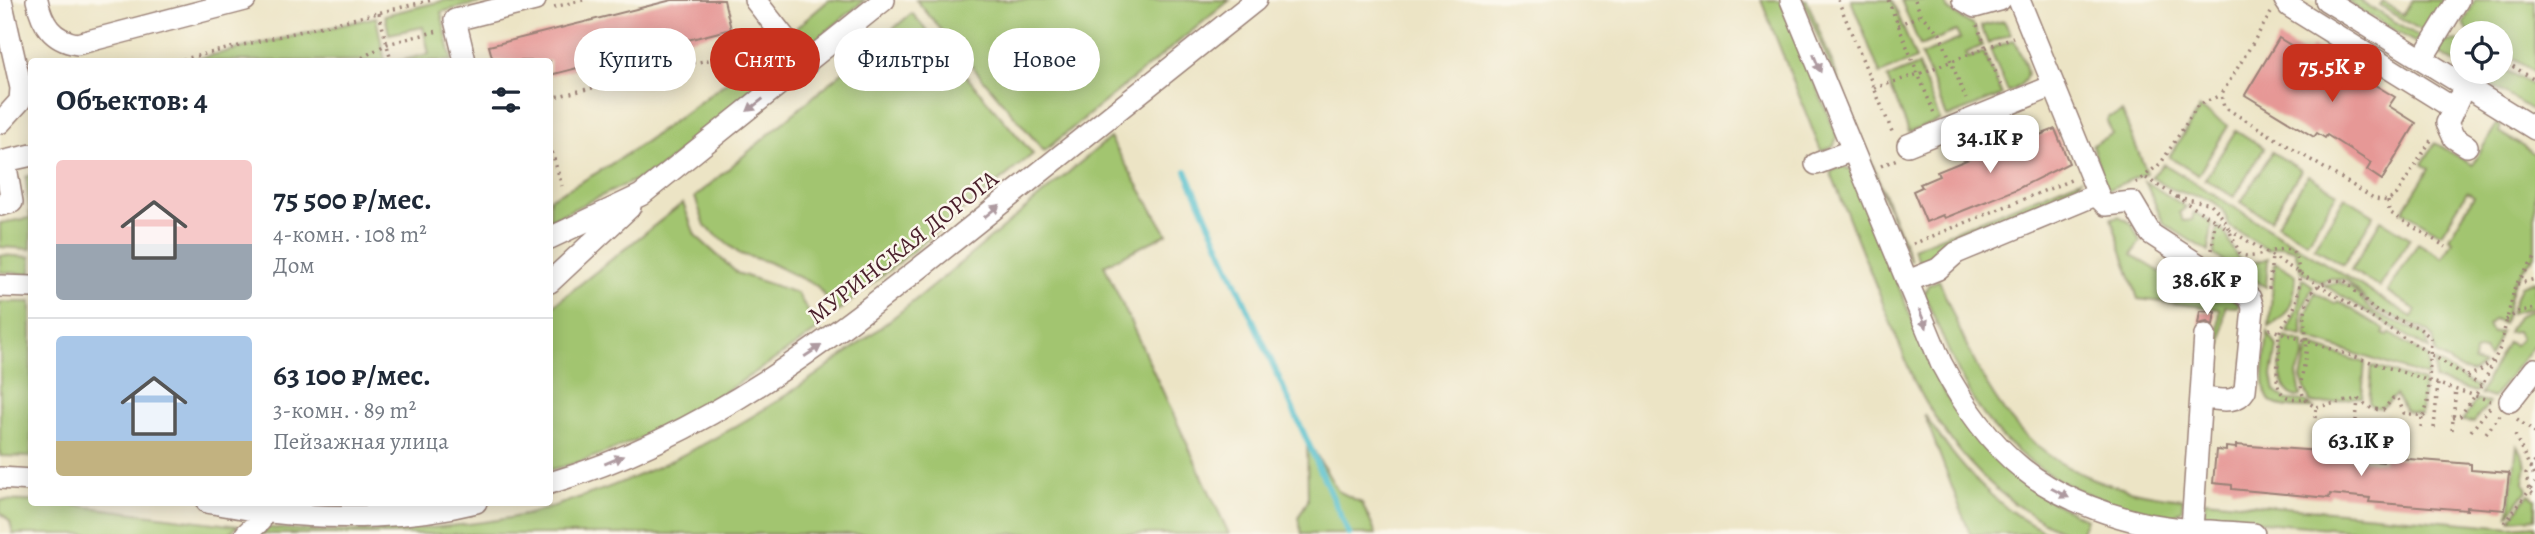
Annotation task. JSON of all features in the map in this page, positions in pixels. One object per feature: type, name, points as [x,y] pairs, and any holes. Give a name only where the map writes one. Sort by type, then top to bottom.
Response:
[{"type":"street","points":[[0,123],[20,101],[21,88],[1,0]]},
{"type":"street","points":[[37,0],[48,29],[61,41],[77,44],[245,0]]},
{"type":"street","points":[[464,58],[455,20],[535,0]]},
{"type":"street","points":[[820,53],[884,0]]},
{"type":"street","name":"МУРИНСКАЯ ДОРОГА","points":[[553,482],[585,472],[684,429],[828,341],[1256,0]]},
{"type":"street","points":[[1791,0],[1941,363],[1965,408],[1998,450],[2028,474],[2094,509],[2145,524],[2254,534]]},
{"type":"street","points":[[1968,3],[2000,0]]},
{"type":"street","points":[[2019,0],[2089,173],[2106,205],[2132,202],[2151,234],[2250,298],[2251,323],[2245,390],[2241,398],[2233,401],[2203,398]]},
{"type":"street","points":[[2326,0],[2535,129]]},
{"type":"street","points":[[2422,59],[2458,0]]},
{"type":"street","points":[[764,3],[781,28]]},
{"type":"street","points":[[2287,3],[2450,115]]},
{"type":"street","points":[[1903,145],[2053,86]]},
{"type":"street","points":[[2466,86],[2450,115],[2454,138],[2467,146]]},
{"type":"street","points":[[553,279],[641,195],[773,91]]},
{"type":"street","points":[[1816,164],[1853,150]]},
{"type":"street","points":[[0,205],[12,202],[5,161],[28,156]]},
{"type":"street","points":[[1908,281],[1938,269],[1956,253],[2098,194]]},
{"type":"street","points":[[553,237],[641,195]]},
{"type":"street","points":[[0,286],[28,288]]},
{"type":"street","points":[[2192,528],[2203,398],[2205,335]]},
{"type":"street","points":[[2502,401],[2535,369]]},
{"type":"street","points":[[0,478],[28,480]]},
{"type":"street","points":[[233,506],[271,512],[338,515],[448,509],[460,506]]},
{"type":"path","points":[[199,58],[432,0]]},
{"type":"path","points":[[1838,0],[1874,88],[1903,145]]},
{"type":"path","points":[[1888,0],[1942,131]]},
{"type":"path","points":[[1915,0],[1921,15],[1940,34],[1974,118]]},
{"type":"path","points":[[1968,3],[2009,104]]},
{"type":"path","points":[[2132,202],[2137,181],[2146,178],[2161,163],[2198,105],[2221,95],[2271,13],[2287,3]]},
{"type":"path","points":[[379,13],[390,58]]},
{"type":"path","points":[[1898,24],[1921,15]]},
{"type":"path","points":[[361,58],[387,44],[456,27]]},
{"type":"path","points":[[1874,88],[1919,74],[2031,30]]},
{"type":"path","points":[[553,97],[710,60]]},
{"type":"path","points":[[2513,66],[2535,79]]},
{"type":"path","points":[[2221,95],[2224,107],[2375,200],[2388,201],[2397,194],[2429,142],[2450,115]]},
{"type":"path","points":[[553,155],[562,186]]},
{"type":"path","points":[[1908,246],[2089,173]]},
{"type":"path","points":[[2146,178],[2482,386]]},
{"type":"path","points":[[2388,201],[2389,212],[2446,247]]},
{"type":"path","points":[[2210,271],[2215,221]]},
{"type":"path","points":[[2250,298],[2269,292],[2272,256]]},
{"type":"path","points":[[2453,418],[2460,416],[2482,386],[2495,359],[2515,286],[2535,258]]},
{"type":"path","points":[[2515,286],[2535,279]]},
{"type":"path","points":[[2316,407],[2305,398],[2300,378],[2306,358],[2305,311],[2308,299],[2319,285],[2330,280],[2345,281],[2374,310],[2426,332],[2433,345],[2427,411],[2422,417],[2421,427]]},
{"type":"path","points":[[2506,320],[2518,312],[2535,309]]},
{"type":"path","points":[[2251,323],[2476,396],[2502,401]]},
{"type":"path","points":[[2465,376],[2480,371],[2495,359]]},
{"type":"path","points":[[2434,428],[2438,383]]},
{"type":"path","points":[[2452,430],[2456,389]]},
{"type":"path","points":[[2316,407],[2358,398],[2377,411],[2383,410],[2390,400],[2398,398],[2404,413],[2422,417]]},
{"type":"path","points":[[2356,421],[2358,398]]},
{"type":"path","points":[[2315,418],[2316,407]]},
{"type":"path","points":[[2505,523],[2535,480],[2515,435]]},
{"type":"path","points":[[2535,462],[2526,474],[2529,491],[2535,495]]},
{"type":"green space","points":[[446,0],[491,0],[441,12],[451,58],[411,58],[429,54],[423,27],[389,34],[385,15]]},
{"type":"green space","points":[[829,0],[865,0],[820,37],[820,28],[796,28]]},
{"type":"green space","points":[[916,0],[1230,0],[1044,151],[993,91],[1100,91],[1100,28],[988,28],[988,85],[974,68],[974,28],[940,28]]},
{"type":"green space","points":[[1761,0],[1780,0],[1837,136],[1834,146],[1821,151]]},
{"type":"green space","points":[[1803,0],[1807,0],[1911,261],[1910,261]]},
{"type":"green space","points":[[1851,0],[1892,0],[1916,59],[1880,74]]},
{"type":"green space","points":[[1901,0],[1944,0],[1948,10],[1974,26],[1982,46],[1966,53],[1968,58],[1984,52],[2002,95],[1947,117],[1921,55],[1960,39],[1956,31],[1920,46]]},
{"type":"green space","points":[[2344,0],[2359,0],[2423,39],[2414,42]]},
{"type":"green space","points":[[2412,0],[2447,0],[2427,34],[2380,6],[2383,2],[2403,15]]},
{"type":"green space","points":[[2475,0],[2535,0],[2535,72],[2513,59],[2513,21],[2465,21]]},
{"type":"green space","points":[[912,13],[925,28],[894,28]]},
{"type":"green space","points":[[376,17],[384,58],[200,58]]},
{"type":"green space","points":[[2004,21],[2011,34],[1988,44],[1981,26]]},
{"type":"green space","points":[[2014,40],[2025,64],[2026,76],[2018,87],[2008,92],[1990,49]]},
{"type":"green space","points":[[2450,41],[2450,60],[2439,53],[2442,43]]},
{"type":"green space","points":[[1918,65],[1940,120],[1909,132],[1887,78]]},
{"type":"green space","points":[[2513,74],[2535,87],[2535,112],[2490,84],[2513,84]]},
{"type":"green space","points":[[834,79],[834,91],[974,91],[974,85],[1033,154],[836,313],[817,286],[768,262],[740,254],[705,226],[695,197]]},
{"type":"green space","points":[[715,91],[755,91],[657,170],[553,219],[553,196],[640,145]]},
{"type":"green space","points":[[2200,108],[2228,126],[2198,175],[2169,157]]},
{"type":"green space","points":[[2122,112],[2147,173],[2107,190],[2092,145],[2112,134],[2107,121],[2109,117]]},
{"type":"green space","points":[[2497,124],[2501,126],[2499,132],[2535,154],[2535,255],[2514,281],[2503,324],[2495,319],[2488,325],[2492,333],[2501,332],[2489,358],[2484,350],[2475,352],[2474,362],[2483,365],[2472,372],[2460,369],[2436,354],[2433,337],[2428,331],[2375,309],[2346,280],[2330,278],[2321,282],[2301,271],[2295,250],[2282,246],[2268,250],[2229,226],[2226,216],[2217,204],[2172,189],[2151,177],[2164,164],[2412,317],[2416,310],[2388,292],[2418,243],[2443,258],[2453,241],[2449,238],[2474,196],[2467,192],[2441,234],[2403,211],[2429,169],[2422,164],[2435,143],[2472,165]]},
{"type":"green space","points":[[2236,130],[2264,148],[2234,197],[2205,179]]},
{"type":"green space","points":[[1110,138],[1167,234],[1104,265],[1229,534],[260,534],[268,528],[397,530],[493,521],[546,509],[655,468],[726,432],[795,389],[860,343],[925,293]]},
{"type":"green space","points":[[2272,152],[2301,170],[2270,220],[2241,202]]},
{"type":"green space","points":[[1842,166],[1852,170],[1933,372],[1947,397],[1978,441],[2015,476],[2059,506],[2086,519],[2080,534],[2051,526],[1997,490],[1965,458],[1925,402],[1914,381],[1830,171]]},
{"type":"green space","points":[[2308,175],[2337,193],[2307,242],[2277,224]]},
{"type":"green space","points":[[2081,179],[2074,194],[1947,247],[1937,257],[1920,264],[1913,248]]},
{"type":"green space","points":[[2145,181],[2186,207],[2179,213],[2183,221],[2192,220],[2194,212],[2212,223],[2209,252],[2164,224]]},
{"type":"green space","points":[[2345,197],[2374,215],[2343,265],[2314,247]]},
{"type":"green space","points":[[683,203],[695,235],[737,273],[797,293],[819,329],[724,393],[657,430],[622,446],[553,469],[553,306]]},
{"type":"green space","points":[[2119,216],[2132,224],[2140,241],[2132,255],[2195,293],[2202,282],[2207,285],[2203,292],[2216,300],[2224,293],[2239,303],[2237,307],[2225,306],[2218,388],[2214,377],[2220,309],[2138,299],[2111,218]]},
{"type":"green space","points":[[28,218],[28,249],[0,247],[0,223]]},
{"type":"green space","points":[[2381,220],[2410,238],[2380,287],[2351,270]]},
{"type":"green space","points":[[2217,226],[2224,232],[2239,259],[2254,262],[2268,258],[2266,287],[2214,255]]},
{"type":"green space","points":[[0,255],[28,257],[28,274],[0,272]]},
{"type":"green space","points":[[2275,262],[2296,275],[2293,298],[2287,311],[2269,326]]},
{"type":"green space","points":[[2302,278],[2313,286],[2302,310],[2302,336],[2287,332],[2298,306]]},
{"type":"green space","points":[[1939,280],[1978,368],[1999,404],[2023,433],[2052,458],[2087,476],[2130,490],[2183,499],[2182,509],[2174,516],[2145,511],[2089,495],[2038,467],[2014,449],[1976,404],[1948,350],[1924,294],[1928,285]]},
{"type":"green space","points":[[2535,281],[2535,307],[2510,313],[2520,286]]},
{"type":"green space","points":[[2338,282],[2351,287],[2373,312],[2425,334],[2430,350],[2324,285]]},
{"type":"green space","points":[[2315,292],[2335,304],[2338,301],[2385,330],[2383,334],[2388,336],[2390,333],[2429,358],[2427,377],[2307,338],[2305,318]]},
{"type":"green space","points":[[0,302],[28,302],[28,457],[0,456]]},
{"type":"green space","points":[[2535,310],[2535,343],[2493,398],[2480,394],[2507,342],[2515,345],[2521,339],[2517,331],[2508,332],[2512,323],[2522,314]]},
{"type":"green space","points":[[2268,332],[2277,347],[2272,376],[2275,391],[2286,400],[2304,401],[2313,408],[2284,407],[2269,400],[2264,383]]},
{"type":"green space","points":[[2284,337],[2304,343],[2304,357],[2297,374],[2301,396],[2296,397],[2289,393],[2282,379]]},
{"type":"green space","points":[[2309,345],[2365,363],[2362,397],[2321,404],[2310,402],[2301,378]]},
{"type":"green space","points":[[2435,361],[2478,388],[2475,392],[2434,379]]},
{"type":"green space","points":[[2372,366],[2424,382],[2421,415],[2405,411],[2396,395],[2381,408],[2373,407],[2369,403]]},
{"type":"green space","points":[[2477,399],[2489,403],[2474,422],[2462,421]]},
{"type":"green space","points":[[1924,414],[1964,467],[1995,499],[2031,524],[2051,534],[1970,534]]},
{"type":"green space","points":[[1307,439],[1338,491],[1362,503],[1376,534],[1302,534],[1298,518],[1308,500]]},
{"type":"green space","points":[[2517,445],[2527,466],[2524,482],[2527,490],[2509,514]]},
{"type":"green space","points":[[2529,494],[2535,498],[2535,518],[2510,520]]},
{"type":"green space","points":[[0,500],[28,501],[28,506],[80,506],[238,526],[228,534],[13,534],[10,522],[0,512]]},
{"type":"green space","points":[[2205,500],[2510,527],[2535,525],[2535,534],[2394,534],[2208,517],[2204,512]]},
{"type":"building","points":[[672,0],[724,0],[731,28],[710,28],[710,34],[696,38],[696,28],[574,28],[574,69],[553,74],[553,58],[492,58],[489,46]]},
{"type":"building","points":[[2279,38],[2307,55],[2312,47],[2395,97],[2389,106],[2416,123],[2382,180],[2367,170],[2371,163],[2327,135],[2325,138],[2317,133],[2314,137],[2245,95]]},
{"type":"building","points":[[2055,129],[2069,163],[2017,189],[1945,218],[1943,215],[1926,222],[1913,191],[1922,187],[1920,184],[1939,176],[1937,172],[2018,139],[2019,143]]},
{"type":"building","points":[[2200,311],[2215,312],[2213,325],[2207,322],[2198,324]]},
{"type":"building","points":[[2236,445],[2333,452],[2333,457],[2383,462],[2384,457],[2471,464],[2471,470],[2509,473],[2505,510],[2467,507],[2467,510],[2369,502],[2370,498],[2330,494],[2329,498],[2232,489],[2232,485],[2213,483],[2216,450],[2226,451],[2226,447],[2236,448]]},
{"type":"waterway","points":[[1186,171],[1349,534]]}]
